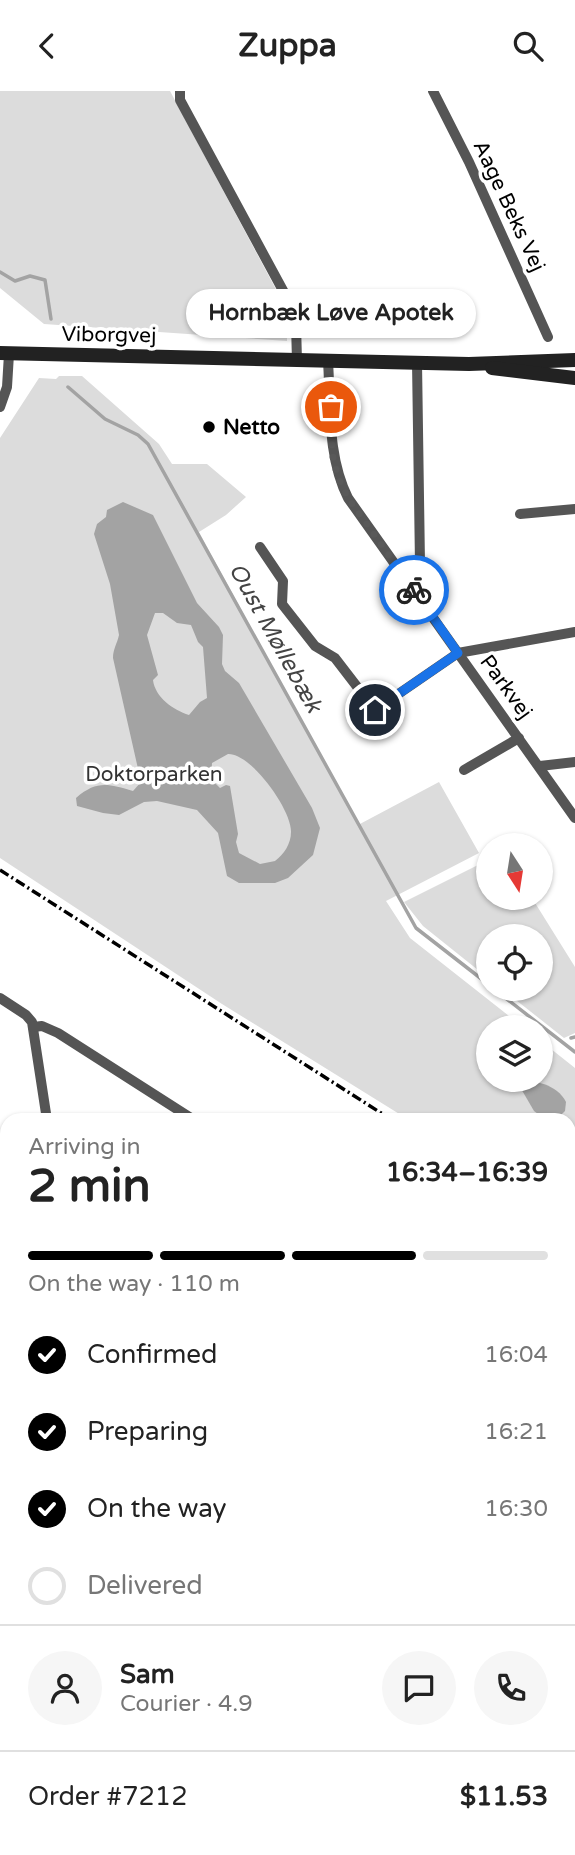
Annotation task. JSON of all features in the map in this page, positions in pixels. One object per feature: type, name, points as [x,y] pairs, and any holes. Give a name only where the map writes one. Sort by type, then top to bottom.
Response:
[{"type":"street","points":[[180,91],[180,100],[293,309],[297,361]]},
{"type":"street","name":"Aage Beks Vej","points":[[433,91],[469,162],[548,337]]},
{"type":"street","points":[[0,407],[7,387],[4,353]]},
{"type":"street","name":"Viborgvej","points":[[4,353],[470,364],[575,360]]},
{"type":"street","name":"Parkvej","points":[[328,361],[332,453],[338,477],[348,498],[575,818]]},
{"type":"street","points":[[407,581],[420,564],[417,362]]},
{"type":"street","points":[[470,364],[575,369]]},
{"type":"street","name":"Viborgvej","points":[[470,364],[515,373],[575,378]]},
{"type":"street","points":[[520,514],[575,509]]},
{"type":"street","points":[[260,547],[283,581],[282,604],[314,646],[335,658],[375,710],[458,653],[575,632]]},
{"type":"street","name":"Parkvej","points":[[464,770],[519,738]]},
{"type":"street","points":[[540,766],[575,762]]},
{"type":"street","points":[[0,998],[26,1015],[33,1027],[40,1091],[45,1113]]},
{"type":"street","points":[[33,1027],[42,1026],[58,1033],[183,1113]]},
{"type":"green space","points":[[0,91],[170,91],[287,310],[287,341],[44,324],[0,288]]},
{"type":"green space","name":"Doktorparken","points":[[82,376],[159,444],[172,464],[207,464],[246,497],[226,515],[199,532],[358,825],[439,782],[476,848],[476,855],[386,901],[410,938],[476,990],[476,1001],[490,1001],[508,1015],[476,1015],[476,1092],[553,1092],[553,1051],[575,1068],[575,1113],[398,1113],[222,1004],[0,858],[0,438],[39,378]]},
{"type":"green space","points":[[476,866],[476,910],[539,910],[548,924],[476,924],[476,968],[423,926],[404,902]]},
{"type":"green space","points":[[553,932],[575,967],[575,1033],[564,1038],[553,1029],[553,1015],[535,1015],[517,1001],[553,1001]]},
{"type":"shaded area","points":[[123,502],[153,515],[197,603],[223,635],[222,664],[225,671],[239,683],[312,808],[320,828],[313,855],[288,878],[275,883],[239,883],[227,876],[218,833],[197,810],[157,801],[144,802],[119,815],[77,806],[76,798],[90,788],[110,785],[133,791],[141,782],[113,658],[119,635],[110,584],[94,534],[97,524],[106,517],[107,510]],"holes":[[[155,613],[163,613],[177,623],[191,625],[203,647],[207,698],[189,715],[166,702],[154,686],[153,680],[158,675],[147,635]],[[228,754],[237,756],[258,772],[285,810],[290,822],[291,836],[286,848],[275,861],[260,864],[239,853],[230,786],[220,788],[211,779],[212,763]]]},
{"type":"shaded area","points":[[553,1088],[566,1102],[563,1113],[537,1113],[523,1092],[553,1092]]},
{"type":"waterway","name":"Oust Møllebæk","points":[[0,272],[15,281],[30,276],[45,280],[51,319]]},
{"type":"waterway","name":"Oust Møllebæk","points":[[68,387],[105,419],[138,435],[148,444],[416,928],[476,975]]},
{"type":"waterway","name":"Oust Møllebæk","points":[[509,1001],[575,1052]]},
{"type":"waterway","points":[[571,1038],[575,1037]]},
{"type":"railway","points":[[0,870],[381,1113]]},
{"type":"way so far","points":[[331,407],[332,453],[338,477],[348,498],[414,590]]},
{"type":"place","name":"Hornbæk Løve Apotek","points":[[331,407]]},
{"type":"place","name":"Netto","points":[[209,427]]},
{"type":"route","points":[[375,710],[458,653],[414,590]]}]
